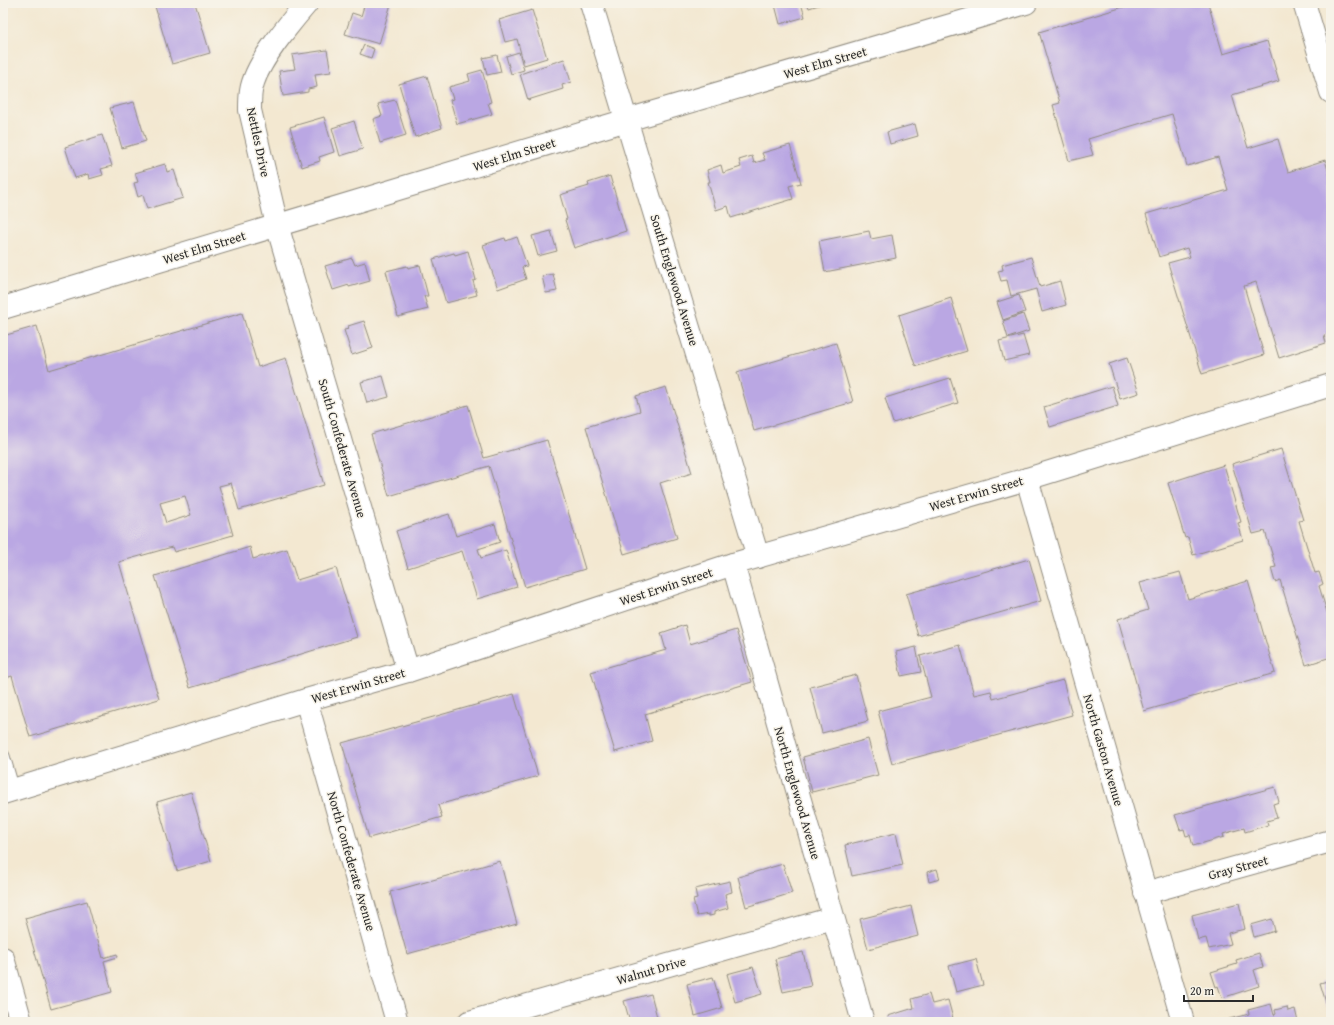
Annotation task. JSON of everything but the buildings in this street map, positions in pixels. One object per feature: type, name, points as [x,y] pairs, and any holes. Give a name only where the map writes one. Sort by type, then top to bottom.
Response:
[{"type":"street","name":"Nettles Drive","points":[[277,225],[250,110],[251,91],[257,72],[282,32],[307,3]]},
{"type":"street","name":"South Englewood Avenue","points":[[591,3],[758,557]]},
{"type":"street","name":"West Elm Street","points":[[3,308],[627,120],[1026,3]]},
{"type":"street","points":[[1304,3],[1331,91]]},
{"type":"street","name":"South Confederate Avenue","points":[[277,225],[408,671]]},
{"type":"street","name":"West Erwin Street","points":[[8,792],[306,700],[408,671],[733,564],[1027,478],[1331,385]]},
{"type":"street","name":"North Gaston Avenue","points":[[1027,478],[1183,1022]]},
{"type":"street","name":"North Englewood Avenue","points":[[733,564],[863,1022]]},
{"type":"street","name":"North Confederate Avenue","points":[[306,700],[397,1022]]},
{"type":"street","name":"Gray Street","points":[[1145,893],[1331,841]]},
{"type":"street","name":"Walnut Drive","points":[[469,1022],[833,918]]},
{"type":"street","points":[[3,958],[21,1022]]},
{"type":"lane","points":[[3,756],[8,792]]}]
